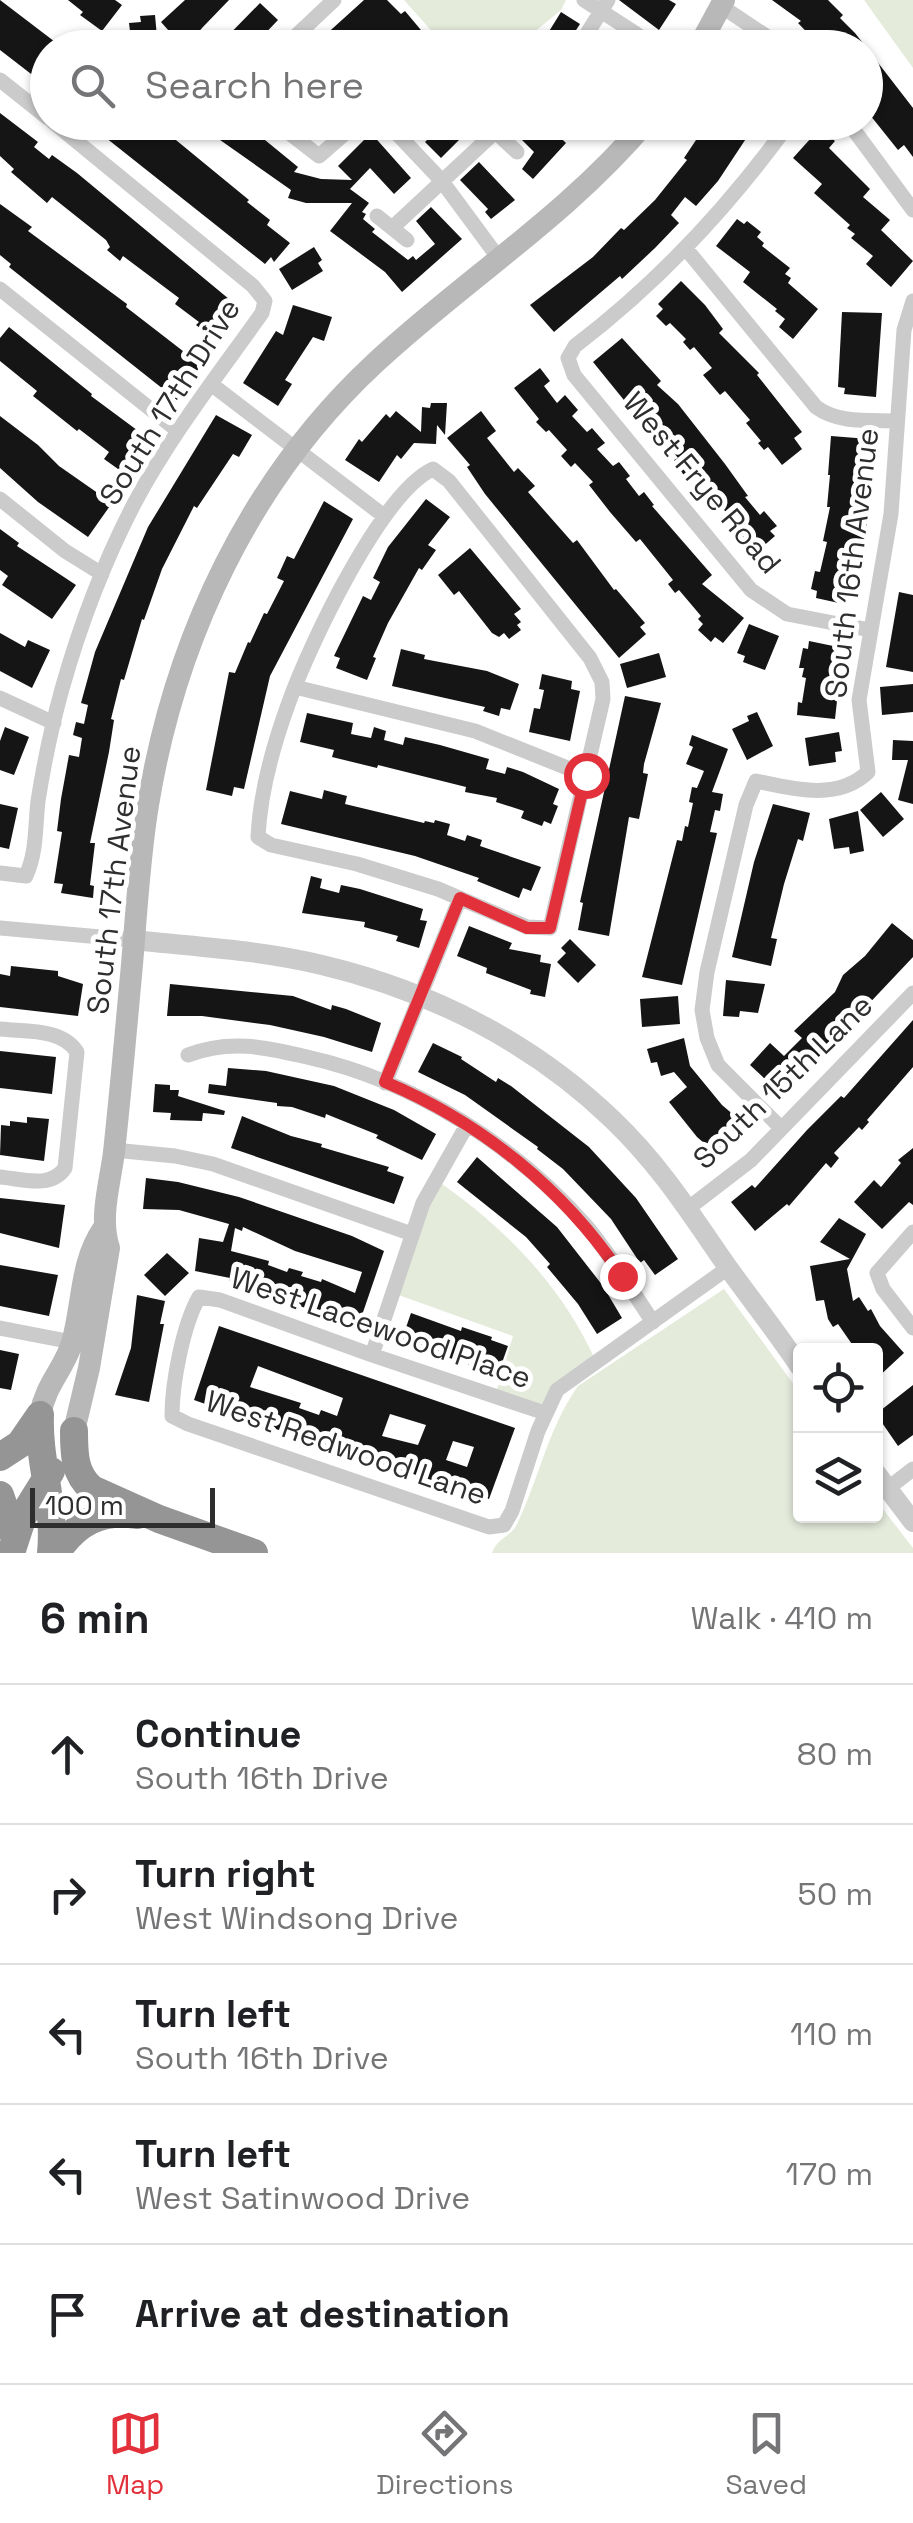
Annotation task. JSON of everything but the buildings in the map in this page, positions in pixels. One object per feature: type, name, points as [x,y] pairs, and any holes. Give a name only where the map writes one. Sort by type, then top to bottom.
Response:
[{"type":"highway","points":[[0,1457],[20,1444],[40,1414]]},
{"type":"highway","points":[[40,1414],[40,1445],[54,1553]]},
{"type":"highway","points":[[13,1546],[27,1507],[74,1430]]},
{"type":"highway","points":[[74,1430],[75,1457],[84,1482],[103,1495],[254,1553]]},
{"type":"highway","points":[[0,1494],[13,1546]]},
{"type":"highway","points":[[54,1553],[76,1528],[94,1518],[123,1512],[158,1519]]},
{"type":"main road","points":[[708,30],[722,3]]},
{"type":"main road","name":"South 17th Avenue","points":[[74,1430],[89,1368],[109,1248],[103,1230],[147,811],[180,668],[212,588],[246,528],[299,449],[374,364],[586,188],[630,140]]},
{"type":"main road","name":"South 17th Avenue","points":[[40,1414],[48,1385],[72,1342],[90,1247],[103,1230]]},
{"type":"street","points":[[302,30],[334,0]]},
{"type":"street","points":[[584,0],[604,6],[635,30]]},
{"type":"street","points":[[722,3],[759,30]]},
{"type":"street","points":[[589,30],[604,6]]},
{"type":"street","points":[[0,80],[30,104]]},
{"type":"street","name":"South 17th Drive","points":[[0,874],[26,876],[34,857],[38,804],[54,723],[76,645],[102,574],[135,502],[178,432],[262,313],[265,301],[253,286],[74,140]]},
{"type":"street","points":[[299,140],[320,156],[338,140]]},
{"type":"street","points":[[403,140],[441,180],[500,260]]},
{"type":"street","points":[[392,228],[478,140]]},
{"type":"street","points":[[504,140],[517,152]]},
{"type":"street","points":[[777,140],[744,185],[687,250],[816,407],[828,416],[843,419],[898,422]]},
{"type":"street","points":[[861,140],[913,210]]},
{"type":"street","points":[[377,216],[407,240]]},
{"type":"street","name":"West Frye Road","points":[[687,250],[576,346],[568,358],[574,374],[751,590],[787,614],[870,630]]},
{"type":"street","points":[[0,289],[178,432]]},
{"type":"street","name":"South 16th Avenue","points":[[781,1128],[718,1064],[707,1038],[702,1010],[726,886],[746,804],[756,780],[806,791],[856,783],[868,772],[859,700],[891,514],[904,330],[913,301]]},
{"type":"street","points":[[212,384],[384,516]]},
{"type":"street","points":[[433,468],[449,481],[578,642],[602,682],[603,699],[550,928],[527,928],[398,875],[272,846],[258,837],[280,730],[295,686],[353,568],[384,516],[418,476],[433,468]]},
{"type":"street","points":[[0,499],[65,551],[102,574]]},
{"type":"street","points":[[295,686],[475,730],[586,775]]},
{"type":"street","points":[[0,698],[54,723]]},
{"type":"street","points":[[385,1082],[460,898]]},
{"type":"street","points":[[0,928],[292,959],[421,995],[488,1028],[534,1055],[613,1119],[690,1207],[728,1268],[793,1357]]},
{"type":"street","name":"South 15th Lane","points":[[690,1207],[750,1160],[913,993]]},
{"type":"street","points":[[0,1029],[58,1036],[71,1042],[77,1052],[65,1168],[58,1178],[46,1181],[0,1176]]},
{"type":"street","points":[[188,1056],[212,1046],[234,1044],[332,1062],[385,1082],[467,1125],[531,1172],[588,1229],[653,1322]]},
{"type":"street","points":[[372,1356],[433,1182],[467,1125]]},
{"type":"street","points":[[114,1150],[213,1164],[412,1234]]},
{"type":"street","points":[[913,1232],[877,1273],[883,1289],[913,1328]]},
{"type":"street","points":[[545,1412],[557,1390],[728,1268]]},
{"type":"street","name":"West Lacewood Place","points":[[172,1416],[172,1399],[191,1311],[199,1297],[220,1300],[372,1356],[545,1412]]},
{"type":"street","points":[[0,1328],[72,1342]]},
{"type":"street","name":"West Redwood Lane","points":[[172,1416],[490,1527],[504,1525],[512,1511],[545,1412]]},
{"type":"street","points":[[883,1480],[913,1469]]},
{"type":"street","points":[[883,1484],[913,1522]]},
{"type":"green space","points":[[404,0],[566,0],[561,10],[537,30],[431,30]]},
{"type":"green space","points":[[864,0],[913,0],[913,68]]},
{"type":"green space","points":[[435,1179],[484,1217],[528,1259],[565,1306],[596,1361],[545,1413],[495,1396],[513,1336],[393,1293]]},
{"type":"green space","points":[[724,1289],[793,1383],[793,1523],[883,1523],[883,1509],[913,1553],[492,1553],[517,1524],[551,1436],[578,1386]]},
{"type":"route","points":[[586,775],[550,928],[527,928],[460,898],[385,1082],[448,1113],[531,1172],[588,1229],[622,1276]]}]
